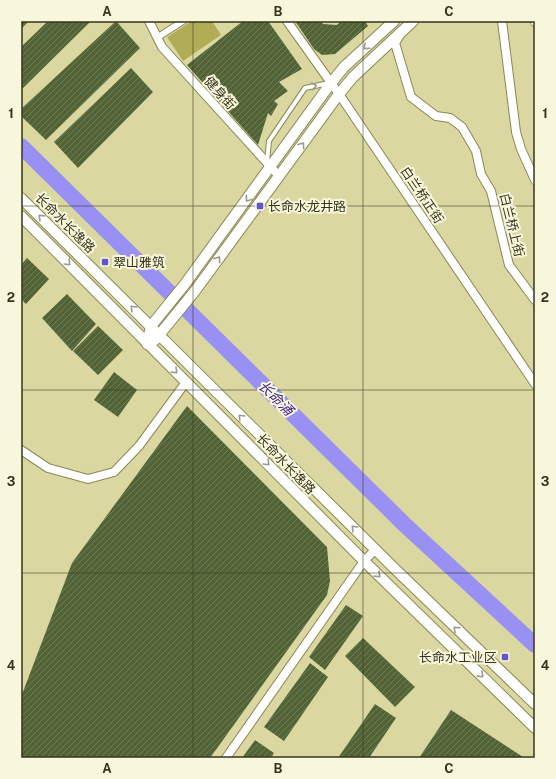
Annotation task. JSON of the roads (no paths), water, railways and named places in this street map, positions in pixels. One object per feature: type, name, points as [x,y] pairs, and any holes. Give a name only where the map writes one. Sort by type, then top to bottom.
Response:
[{"type":"street","name":"健身街","points":[[149,21],[162,46],[279,176]]},
{"type":"street","points":[[158,37],[183,21]]},
{"type":"street","name":"白兰桥正街","points":[[287,21],[339,94],[535,384]]},
{"type":"street","points":[[147,345],[151,326],[186,284],[269,165],[331,83],[344,67],[394,21]]},
{"type":"street","points":[[147,345],[160,336],[178,314],[339,94],[353,77],[413,21]]},
{"type":"street","points":[[502,21],[516,132],[521,149],[535,180]]},
{"type":"street","name":"白兰桥上街","points":[[402,32],[395,43],[411,97],[436,116],[450,118],[462,128],[476,151],[481,174],[491,191],[509,265],[535,300]]},
{"type":"street","name":"长命水长逸路","points":[[21,198],[535,704]]},
{"type":"street","name":"长命水长逸路","points":[[21,216],[147,345],[186,382],[364,561],[535,728]]},
{"type":"street","points":[[21,450],[48,468],[88,479],[114,472],[139,446],[186,382]]},
{"type":"street","points":[[226,758],[364,561],[376,549]]},
{"type":"lane","points":[[269,165],[269,141],[305,88],[331,83]]},
{"type":"waterway","name":"长命涌","points":[[21,146],[403,523],[535,645]]},
{"type":"place","name":"长命水龙井路","points":[[260,206]]},
{"type":"place","name":"翠山雅筑","points":[[105,262]]},
{"type":"place","name":"长命水工业区","points":[[505,657]]}]
